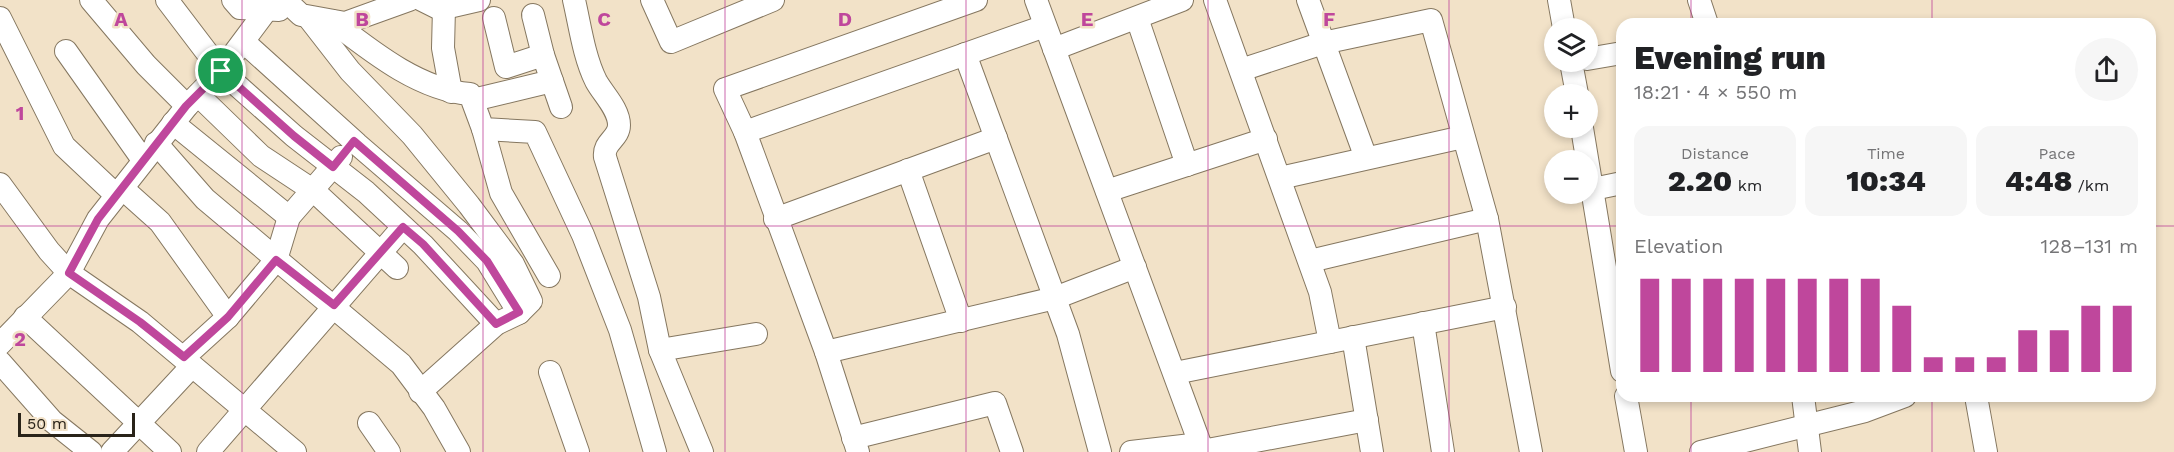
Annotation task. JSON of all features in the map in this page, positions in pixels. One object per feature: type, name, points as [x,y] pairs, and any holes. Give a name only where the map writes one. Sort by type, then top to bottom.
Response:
[{"type":"street","points":[[91,0],[146,65],[288,217]]},
{"type":"street","points":[[167,0],[221,71],[294,136],[366,192],[431,253],[496,324]]},
{"type":"street","points":[[233,0],[240,8],[287,8],[345,23],[410,0]]},
{"type":"street","points":[[422,0],[444,8],[480,0]]},
{"type":"street","points":[[574,0],[596,81],[618,117],[620,126],[617,134],[606,145],[605,157],[649,297],[660,350],[702,452]]},
{"type":"street","points":[[652,0],[671,42],[773,0]]},
{"type":"street","points":[[976,0],[725,89],[745,132],[775,219],[826,352],[856,445],[995,403],[1012,452]]},
{"type":"street","points":[[1036,0],[1202,449]]},
{"type":"street","points":[[1054,50],[1182,0]]},
{"type":"street","points":[[1215,0],[1310,261],[1320,292],[1330,342]]},
{"type":"street","points":[[1308,0],[1366,158]]},
{"type":"street","points":[[1558,0],[1562,18]]},
{"type":"street","points":[[1699,0],[1705,18]]},
{"type":"street","points":[[0,345],[69,273],[98,219],[186,108],[221,71],[244,42],[287,8]]},
{"type":"street","points":[[287,8],[412,135],[513,264],[531,301],[519,312],[496,324],[420,392]]},
{"type":"street","points":[[444,8],[443,48],[451,92]]},
{"type":"street","points":[[533,15],[543,55],[561,107]]},
{"type":"street","points":[[0,18],[64,146],[159,222],[228,317]]},
{"type":"street","points":[[494,18],[506,67],[543,55]]},
{"type":"street","points":[[1137,18],[1187,165]]},
{"type":"street","points":[[1241,70],[1323,43],[1431,20],[1487,219],[1531,452]]},
{"type":"street","points":[[332,21],[370,50],[451,92],[470,94],[483,129],[501,193],[549,276]]},
{"type":"street","points":[[745,132],[1045,26]]},
{"type":"street","points":[[244,42],[458,231],[487,261],[519,312]]},
{"type":"street","points":[[66,51],[150,152],[276,260],[334,305],[401,364],[434,408],[459,452]]},
{"type":"street","points":[[965,54],[1068,334],[1100,452]]},
{"type":"street","points":[[1598,57],[1616,54]]},
{"type":"street","points":[[472,100],[552,81]]},
{"type":"street","points":[[186,108],[314,191],[389,261]]},
{"type":"street","points":[[483,129],[535,132],[583,235],[620,330],[655,452]]},
{"type":"street","points":[[1280,178],[1463,137]]},
{"type":"street","points":[[775,219],[996,138]]},
{"type":"street","points":[[1107,191],[1266,139]]},
{"type":"street","points":[[112,452],[276,260],[288,217],[314,191],[354,141]]},
{"type":"street","points":[[908,170],[961,321]]},
{"type":"street","points":[[0,184],[49,251],[69,273],[140,322],[245,407],[296,452]]},
{"type":"street","points":[[1598,188],[1616,184]]},
{"type":"street","points":[[1596,204],[1615,289]]},
{"type":"street","points":[[1310,261],[1487,219]]},
{"type":"street","points":[[208,452],[334,305],[389,261],[403,227]]},
{"type":"street","points":[[826,352],[1055,298],[1135,267]]},
{"type":"street","points":[[1175,373],[1505,307]]},
{"type":"street","points":[[25,317],[170,452]]},
{"type":"street","points":[[1423,323],[1443,452]]},
{"type":"street","points":[[660,350],[756,334]]},
{"type":"street","points":[[1353,337],[1372,452]]},
{"type":"street","points":[[0,363],[52,421],[91,452]]},
{"type":"street","points":[[550,372],[578,452]]},
{"type":"street","points":[[1627,402],[1636,452]]},
{"type":"street","points":[[1804,402],[1810,452]]},
{"type":"street","points":[[1701,452],[1807,426],[1890,402]]},
{"type":"street","points":[[1977,402],[1986,452]]},
{"type":"street","points":[[1131,452],[1202,449],[1367,420]]},
{"type":"street","points":[[369,423],[389,452]]},
{"type":"route","points":[[221,71],[294,136],[333,167],[354,141],[458,231],[487,261],[519,312],[496,324],[423,244],[403,227],[334,305],[276,260],[228,317],[184,357],[140,322],[69,273],[98,219],[186,106],[221,71]]}]
